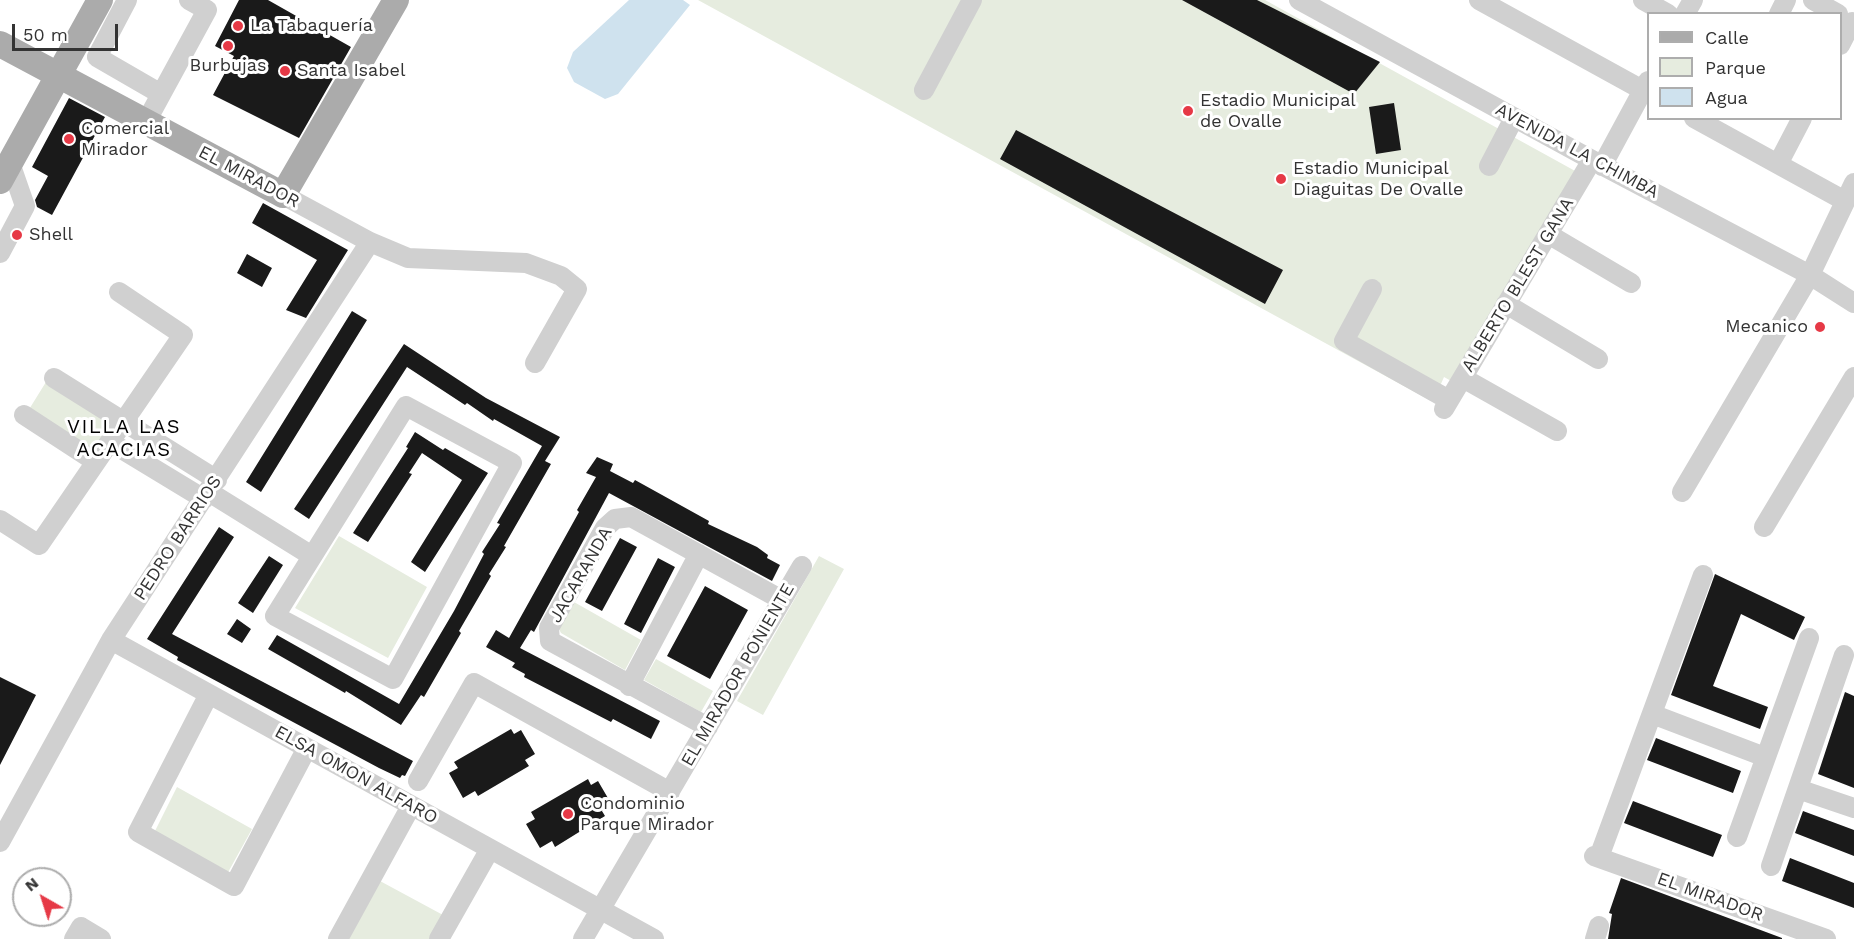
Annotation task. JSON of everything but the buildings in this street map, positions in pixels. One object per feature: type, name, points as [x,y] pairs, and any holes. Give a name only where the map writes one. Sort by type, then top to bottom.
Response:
[{"type":"main road","points":[[5,172],[100,0]]},
{"type":"main road","points":[[283,195],[396,0]]},
{"type":"main road","name":"EL MIRADOR","points":[[0,44],[283,195]]},
{"type":"street","points":[[128,0],[97,57],[161,94]]},
{"type":"street","points":[[146,122],[207,10],[189,0]]},
{"type":"street","points":[[924,90],[972,0]]},
{"type":"street","name":"AVENIDA LA CHIMBA","points":[[1299,0],[1597,163],[1810,275],[1854,303]]},
{"type":"street","points":[[1643,0],[1664,12]]},
{"type":"street","points":[[1813,0],[1835,12]]},
{"type":"street","points":[[1488,2],[1647,88]]},
{"type":"street","points":[[1842,36],[1846,18]]},
{"type":"street","points":[[79,38],[112,28]]},
{"type":"street","name":"ALBERTO BLEST GANA","points":[[1372,289],[1344,341],[1447,405],[1548,234],[1647,88]]},
{"type":"street","points":[[1489,166],[1514,118]]},
{"type":"street","points":[[1682,492],[1810,275],[1850,194],[1778,165],[1719,124],[1702,120]]},
{"type":"street","points":[[1778,165],[1801,120]]},
{"type":"street","points":[[0,253],[25,206],[5,172]]},
{"type":"street","name":"EL MIRADOR","points":[[283,195],[370,242],[408,258],[526,263],[561,276],[577,289],[535,363]]},
{"type":"street","points":[[1548,234],[1631,283]]},
{"type":"street","name":"PEDRO BARRIOS","points":[[0,842],[111,640],[370,242]]},
{"type":"street","points":[[0,520],[39,545],[183,335],[119,292]]},
{"type":"street","points":[[1506,304],[1598,359]]},
{"type":"street","points":[[1764,527],[1854,376]]},
{"type":"street","points":[[54,378],[123,423],[210,490],[312,556]]},
{"type":"street","points":[[1463,378],[1557,431]]},
{"type":"street","points":[[406,405],[512,463],[393,679],[274,616],[312,556],[406,405]]},
{"type":"street","points":[[24,415],[96,462]]},
{"type":"street","points":[[110,442],[210,490]]},
{"type":"street","name":"JACARANDA","points":[[708,727],[557,647],[550,641],[549,628],[605,528],[615,519],[631,517],[782,600]]},
{"type":"street","points":[[629,686],[699,554]]},
{"type":"street","name":"EL MIRADOR PONIENTE","points":[[583,939],[802,566]]},
{"type":"street","points":[[1703,575],[1652,714],[1765,757]]},
{"type":"street","points":[[1737,837],[1809,638]]},
{"type":"street","name":"ELSA OMON ALFARO","points":[[111,640],[654,939]]},
{"type":"street","points":[[1771,866],[1844,655]]},
{"type":"street","points":[[418,781],[474,683],[670,792]]},
{"type":"street","points":[[209,694],[138,832],[234,886],[307,748]]},
{"type":"street","name":"EL MIRADOR","points":[[1652,714],[1597,856],[1826,939]]},
{"type":"street","points":[[1798,789],[1854,808]]},
{"type":"street","points":[[338,939],[411,806]]},
{"type":"street","points":[[440,939],[490,849]]},
{"type":"street","points":[[74,939],[81,927],[101,939]]},
{"type":"green space","name":"Estadio Municipal Diaguitas De Ovalle","points":[[698,0],[1265,0],[1577,172],[1453,382],[1444,377],[1433,402]]},
{"type":"green space","points":[[46,382],[112,422],[93,452],[28,411]]},
{"type":"green space","points":[[339,536],[427,587],[388,658],[295,608]]},
{"type":"green space","points":[[819,556],[844,569],[763,715],[737,701]]},
{"type":"green space","points":[[574,602],[641,640],[625,670],[561,633],[559,629]]},
{"type":"green space","points":[[656,659],[713,691],[701,712],[644,680]]},
{"type":"green space","points":[[177,787],[252,829],[226,876],[153,835]]},
{"type":"green space","points":[[380,881],[443,915],[430,939],[347,939]]},
{"type":"water","points":[[629,0],[683,0],[690,5],[618,94],[605,99],[574,82],[567,68],[573,52]]},
{"type":"place","name":"La Tabaquería","points":[[238,26]]},
{"type":"place","name":"Burbujas","points":[[228,46]]},
{"type":"place","name":"Santa Isabel","points":[[285,71]]},
{"type":"place","name":"Estadio Municipal de Ovalle","points":[[1188,111]]},
{"type":"place","name":"Comercial Mirador","points":[[69,139]]},
{"type":"place","name":"Estadio Municipal Diaguitas De Ovalle","points":[[1281,179]]},
{"type":"place","name":"Shell","points":[[17,235]]},
{"type":"place","name":"Mecanico","points":[[1820,327]]},
{"type":"place","name":"Condominio Parque Mirador","points":[[568,814]]},
{"type":"district","name":"VILLA LAS ACACIAS","points":[[124,438]]}]
